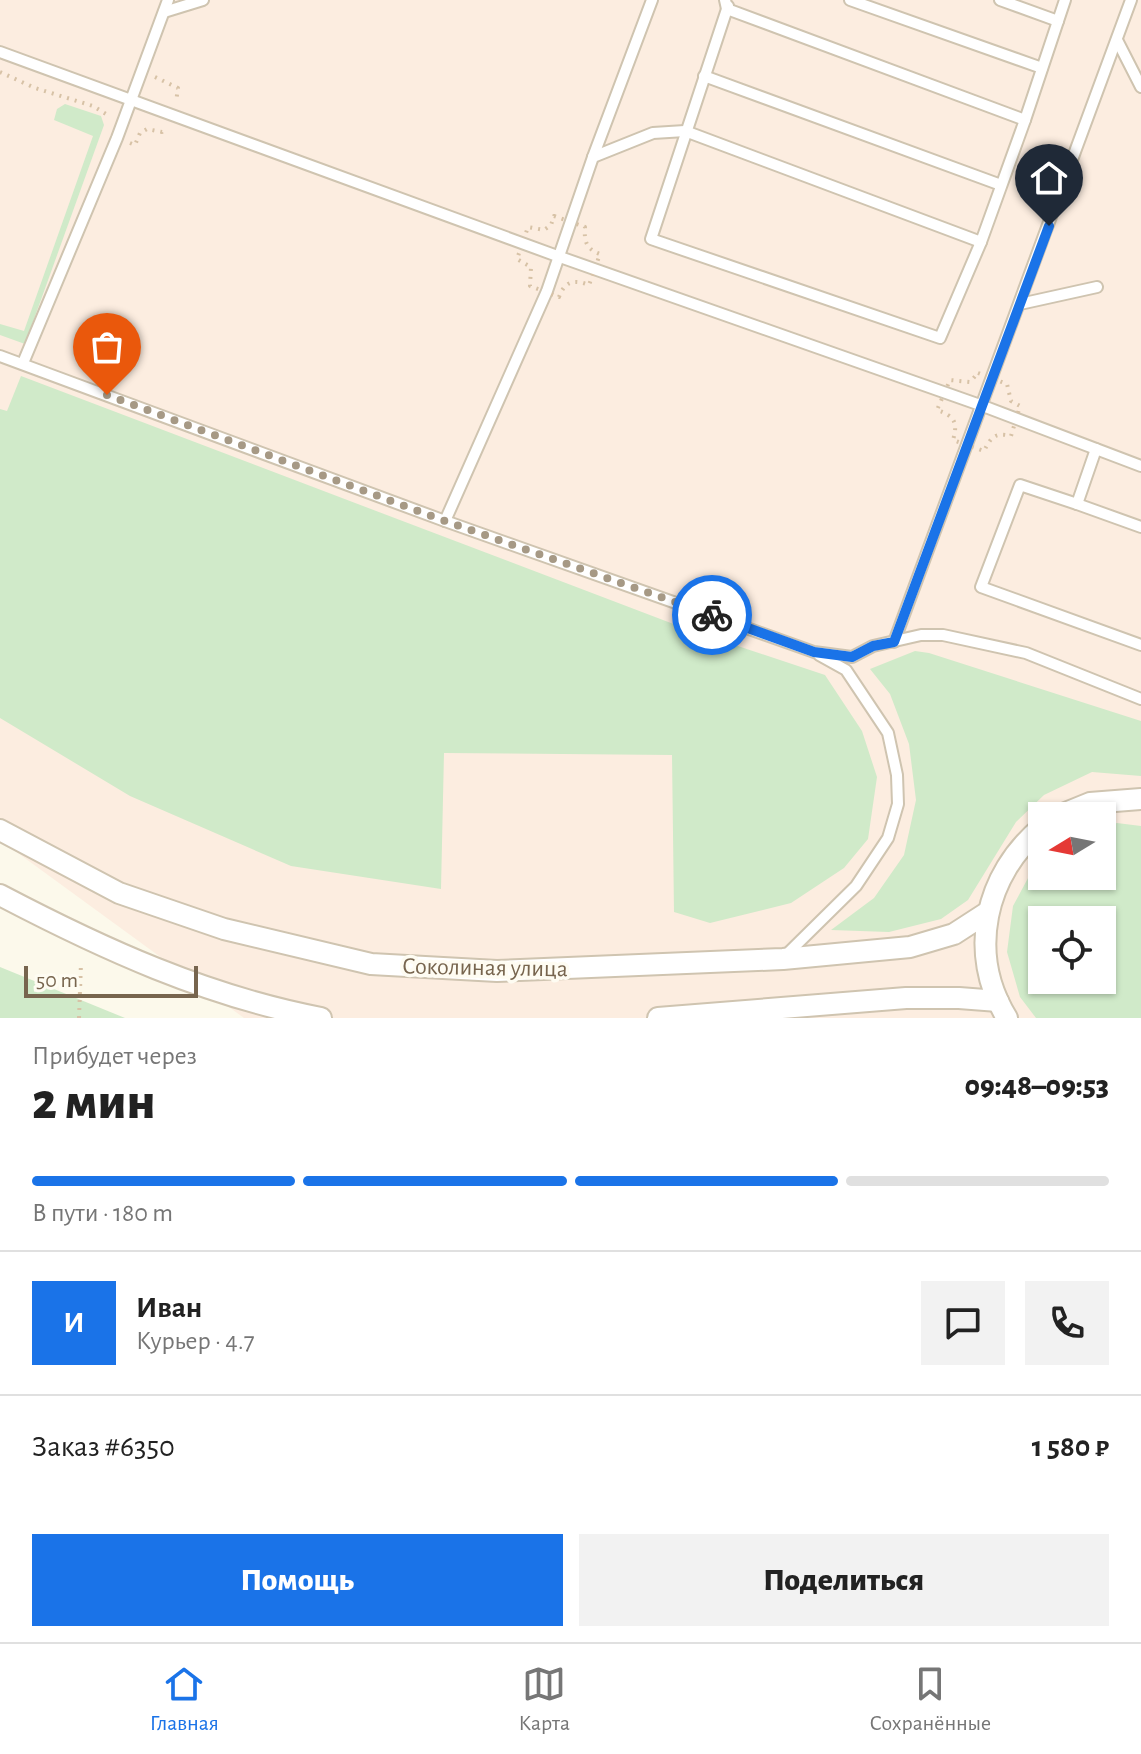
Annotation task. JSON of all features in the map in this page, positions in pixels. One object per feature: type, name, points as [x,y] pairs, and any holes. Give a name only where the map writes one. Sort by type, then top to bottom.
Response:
[{"type":"street","points":[[1096,802],[1141,799]]},
{"type":"street","name":"Соколиная улица","points":[[0,830],[119,893],[224,929],[371,964],[497,971],[783,959],[910,947],[954,934],[988,912]]},
{"type":"street","points":[[1002,1010],[986,958],[988,912],[1007,864],[1028,839]]},
{"type":"street","points":[[0,895],[97,944],[203,989],[321,1018]]},
{"type":"street","points":[[658,1018],[906,998],[959,998],[1002,1010]]},
{"type":"lane","points":[[23,363],[131,100],[168,0]]},
{"type":"lane","points":[[164,12],[203,0]]},
{"type":"lane","points":[[445,521],[560,257],[593,157],[652,0]]},
{"type":"lane","points":[[850,0],[1042,68]]},
{"type":"lane","points":[[1000,0],[1058,21]]},
{"type":"lane","points":[[1025,120],[727,3],[651,239],[940,338],[981,242],[1025,120],[1065,0]]},
{"type":"lane","points":[[894,642],[1131,0]]},
{"type":"lane","points":[[1117,40],[1141,87]]},
{"type":"lane","points":[[0,52],[560,257],[983,406],[1141,466]]},
{"type":"lane","points":[[704,76],[1001,185]]},
{"type":"lane","points":[[593,157],[653,133],[685,131],[981,242]]},
{"type":"lane","points":[[1020,304],[1097,287]]},
{"type":"lane","points":[[0,356],[445,521],[814,652],[846,670],[888,733],[897,775],[898,804],[888,838],[856,886],[783,959]]},
{"type":"lane","points":[[1077,504],[1096,449]]},
{"type":"lane","points":[[1141,527],[1020,485],[981,587],[1141,645]]},
{"type":"lane","points":[[814,652],[852,657],[873,646],[921,635],[964,638],[1026,653],[1141,699]]},
{"type":"path","points":[[0,72],[35,88],[93,106]]},
{"type":"path","points":[[79,1018],[81,963]]},
{"type":"shaded area","points":[[0,0],[1141,0],[1141,1018],[244,1018],[0,840]]},
{"type":"green space","points":[[65,104],[101,116],[104,125],[25,344],[0,335],[0,324],[24,331],[93,136],[54,120],[57,109]]},
{"type":"green space","points":[[21,376],[684,628],[825,675],[862,731],[877,777],[868,839],[844,868],[791,903],[710,923],[674,912],[672,755],[444,753],[441,889],[291,866],[130,796],[0,718],[0,409],[7,411]]},
{"type":"green space","points":[[915,651],[929,653],[1141,721],[1141,776],[1092,772],[1044,795],[1037,802],[1028,802],[1028,810],[1016,822],[968,900],[941,919],[889,932],[831,930],[874,898],[904,855],[916,800],[909,744],[890,694],[870,669]]},
{"type":"green space","points":[[1116,823],[1141,826],[1141,1018],[1036,1018],[1020,997],[1007,952],[1013,906],[1028,878],[1028,890],[1116,890]]},
{"type":"green space","points":[[0,967],[125,1018],[0,1018]]},
{"type":"way so far","points":[[107,395],[445,521],[712,615]]},
{"type":"route","points":[[712,615],[814,652],[852,657],[873,646],[894,642],[1049,226]]}]
